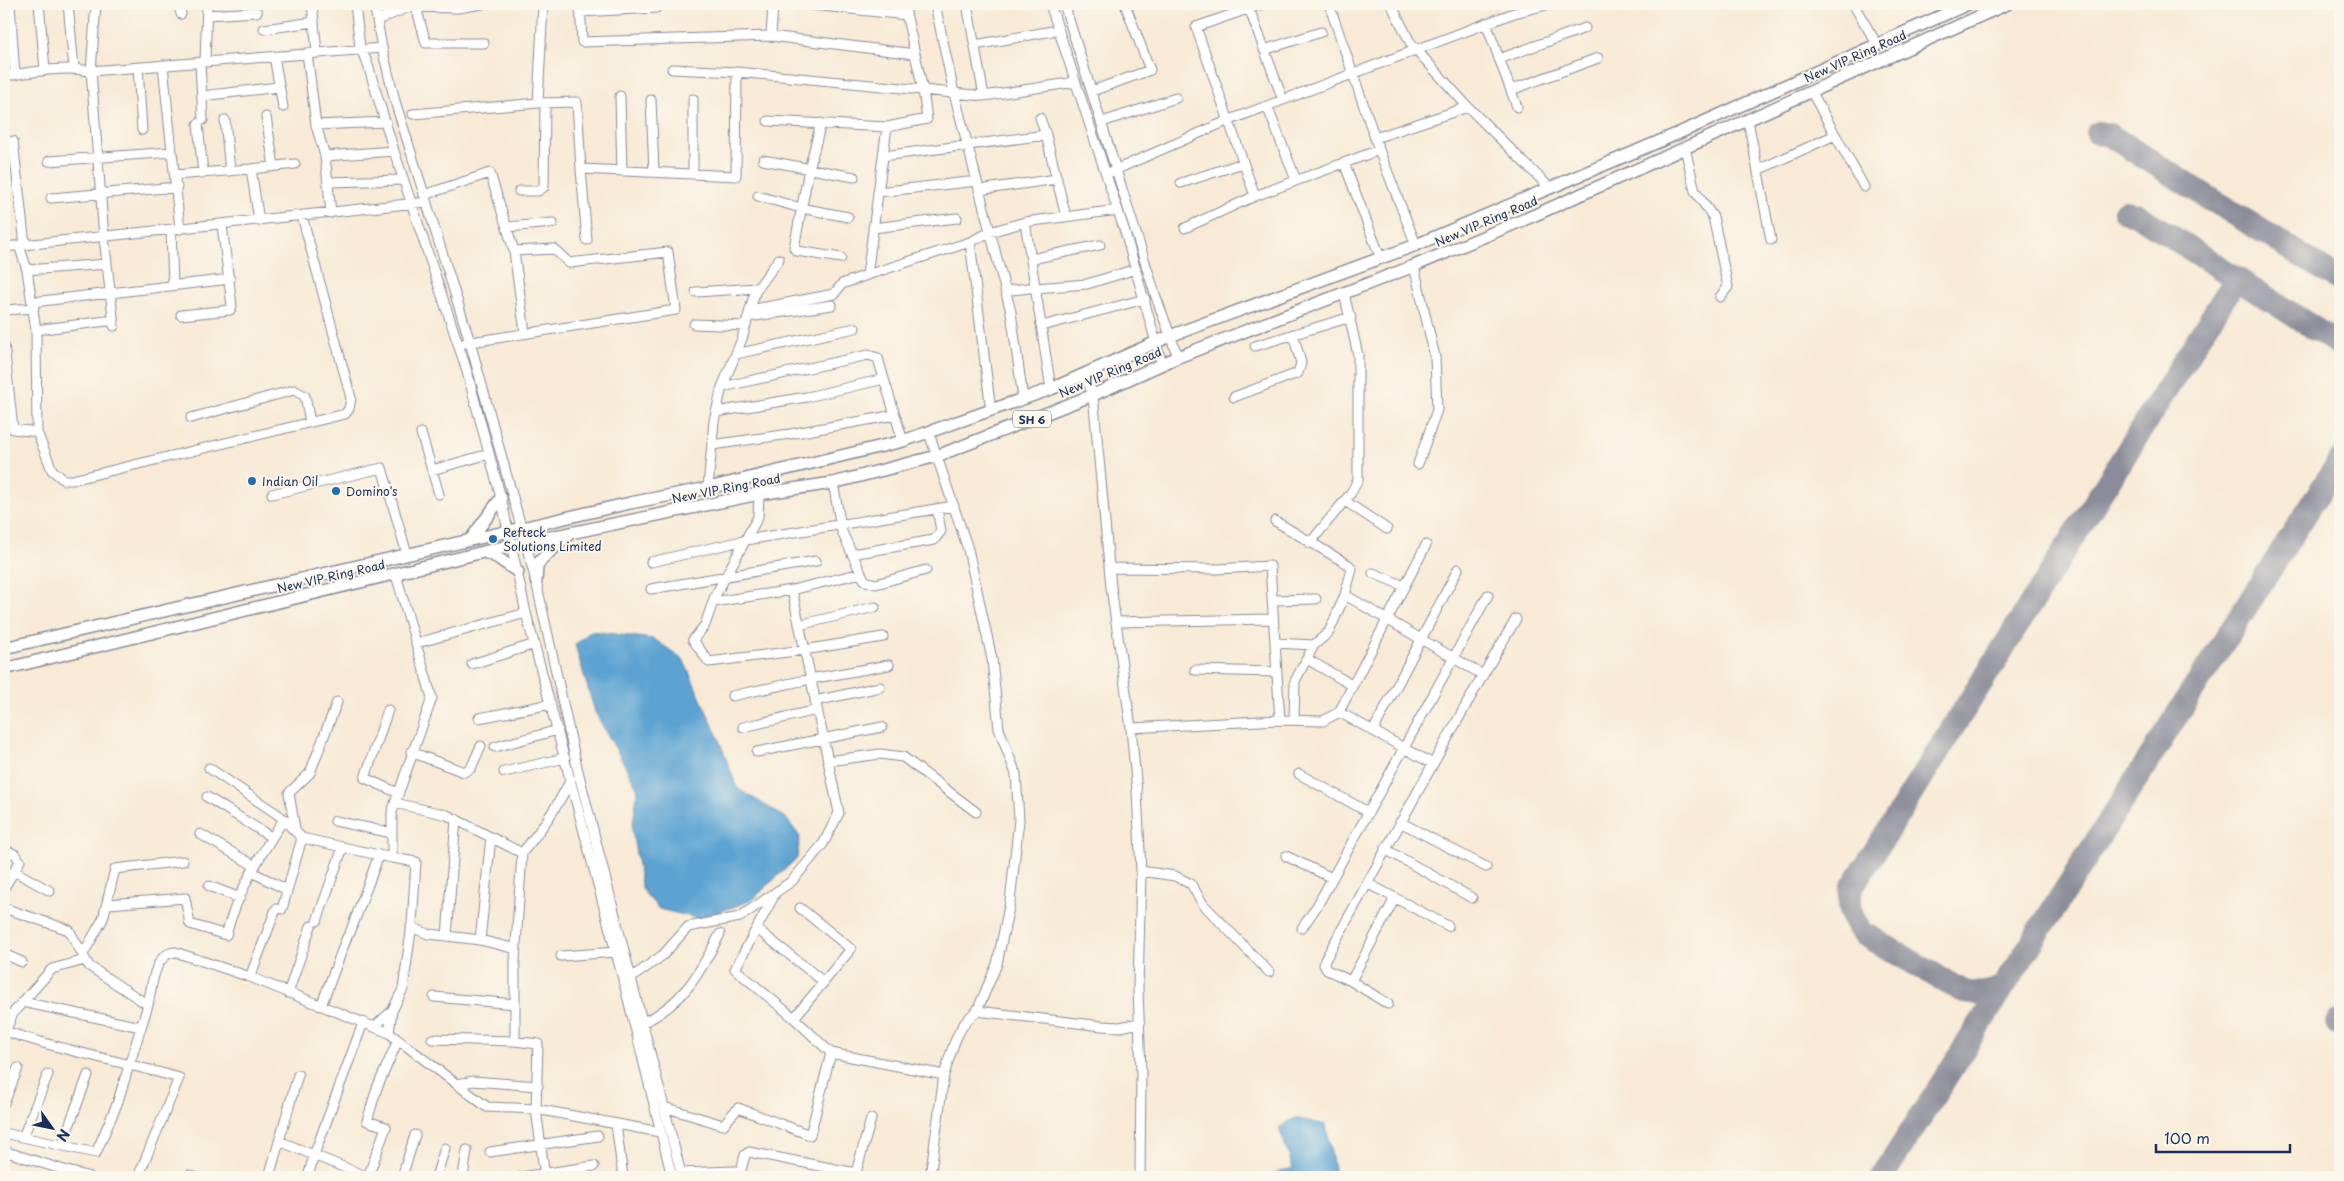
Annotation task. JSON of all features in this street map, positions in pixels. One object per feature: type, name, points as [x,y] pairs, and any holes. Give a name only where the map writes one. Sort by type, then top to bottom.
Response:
[{"type":"main road","name":"New VIP Ring Road","points":[[4,648],[630,503],[708,488],[929,433],[1051,389],[1170,336],[1416,246],[1968,4]]},
{"type":"main road","name":"New VIP Ring Road","points":[[4,669],[396,575],[512,545],[759,494],[833,483],[937,456],[1094,395],[1178,357],[1414,266],[1535,215],[2007,4]]},
{"type":"main road","points":[[1890,39],[1897,53]]},
{"type":"main road","points":[[471,540],[501,498]]},
{"type":"main road","points":[[536,581],[537,567],[540,561],[569,534]]},
{"type":"main road","points":[[485,552],[498,558],[518,572]]},
{"type":"main road","points":[[344,569],[349,586]]},
{"type":"main road","points":[[218,598],[223,616]]},
{"type":"street","points":[[10,4],[15,75]]},
{"type":"street","points":[[39,4],[45,69]]},
{"type":"street","points":[[68,4],[74,68]]},
{"type":"street","points":[[36,330],[114,323],[104,237],[92,71],[96,4]]},
{"type":"street","points":[[179,4],[181,14]]},
{"type":"street","points":[[203,173],[200,122],[208,4]]},
{"type":"street","points":[[312,4],[317,52]]},
{"type":"street","points":[[355,4],[360,48],[458,344],[489,454],[509,532],[526,614],[616,952],[642,1023],[681,1175],[735,1171],[741,1176],[745,1155],[749,1152],[856,1175],[871,1119]]},
{"type":"street","points":[[374,4],[395,101],[470,342],[536,581],[577,767],[627,978],[660,1132],[672,1177]]},
{"type":"street","points":[[377,20],[409,7],[458,8],[482,4]]},
{"type":"street","points":[[519,191],[538,191],[544,187],[546,182],[541,103],[543,4]]},
{"type":"street","points":[[772,36],[773,4]]},
{"type":"street","points":[[804,4],[906,16]]},
{"type":"street","points":[[768,120],[887,127],[927,120],[923,90],[904,4]]},
{"type":"street","points":[[935,4],[954,93],[1011,312],[1024,398]]},
{"type":"street","points":[[968,4],[984,96]]},
{"type":"street","points":[[1050,4],[1118,210],[1158,341],[1162,364]]},
{"type":"street","points":[[1064,4],[1178,357]]},
{"type":"street","points":[[1092,91],[1150,70],[1125,4]]},
{"type":"street","points":[[1255,196],[1227,121],[1196,27],[1262,4]]},
{"type":"street","points":[[1329,4],[1379,150],[1416,246]]},
{"type":"street","points":[[1391,4],[1416,50],[1468,107],[1550,188]]},
{"type":"street","points":[[1510,4],[1514,13]]},
{"type":"street","points":[[1106,174],[1227,121],[1486,23],[1546,4]]},
{"type":"street","points":[[1853,4],[1877,44]]},
{"type":"street","points":[[416,7],[426,43],[484,43]]},
{"type":"street","points":[[656,8],[580,8],[582,42],[772,36],[915,54]]},
{"type":"street","points":[[1249,8],[1283,100]]},
{"type":"street","points":[[207,15],[257,12]]},
{"type":"street","points":[[264,29],[314,22]]},
{"type":"street","points":[[1486,23],[1517,107]]},
{"type":"street","points":[[1499,59],[1585,28]]},
{"type":"street","points":[[975,44],[1052,31]]},
{"type":"street","points":[[1264,50],[1321,32]]},
{"type":"street","points":[[4,76],[45,69],[74,68],[92,71],[360,48],[382,48]]},
{"type":"street","points":[[307,53],[316,125],[325,156],[331,213]]},
{"type":"street","points":[[274,56],[283,107]]},
{"type":"street","points":[[1511,90],[1598,58]]},
{"type":"street","points":[[164,66],[177,187],[174,285]]},
{"type":"street","points":[[138,67],[142,130]]},
{"type":"street","points":[[672,69],[737,72],[984,96],[1076,82]]},
{"type":"street","points":[[581,169],[736,176],[737,72]]},
{"type":"street","points":[[202,96],[279,87]]},
{"type":"street","points":[[1811,91],[1864,187]]},
{"type":"street","points":[[620,96],[622,171]]},
{"type":"street","points":[[693,98],[693,173]]},
{"type":"street","points":[[1102,122],[1176,98]]},
{"type":"street","points":[[651,100],[654,172]]},
{"type":"street","points":[[413,114],[541,103],[577,102],[587,240]]},
{"type":"street","points":[[1267,106],[1296,180]]},
{"type":"street","points":[[1375,138],[1468,107]]},
{"type":"street","points":[[266,117],[274,166]]},
{"type":"street","points":[[1040,118],[1066,217]]},
{"type":"street","points":[[225,120],[230,171]]},
{"type":"street","points":[[1748,120],[1771,240]]},
{"type":"street","points":[[316,125],[386,122]]},
{"type":"street","points":[[821,123],[809,168],[794,248],[797,251],[841,258]]},
{"type":"street","points":[[867,275],[887,127]]},
{"type":"street","points":[[883,156],[1046,135]]},
{"type":"street","points":[[1758,170],[1835,135]]},
{"type":"street","points":[[13,140],[22,245],[34,305],[37,432],[52,470],[64,480],[72,480],[345,414],[349,408],[351,398],[302,216]]},
{"type":"street","points":[[1685,148],[1695,191],[1713,217],[1728,287],[1720,298]]},
{"type":"street","points":[[1185,228],[1255,196],[1379,150]]},
{"type":"street","points":[[325,156],[394,151]]},
{"type":"street","points":[[49,161],[172,152]]},
{"type":"street","points":[[763,160],[854,177]]},
{"type":"street","points":[[1344,162],[1382,259]]},
{"type":"street","points":[[1181,183],[1243,163]]},
{"type":"street","points":[[175,175],[295,164]]},
{"type":"street","points":[[251,169],[259,221]]},
{"type":"street","points":[[4,247],[412,205],[490,173],[514,251],[525,332]]},
{"type":"street","points":[[979,190],[1057,179]]},
{"type":"street","points":[[328,182],[403,180]]},
{"type":"street","points":[[878,192],[977,181]]},
{"type":"street","points":[[51,198],[177,187]]},
{"type":"street","points":[[758,196],[801,208],[848,217]]},
{"type":"street","points":[[748,318],[834,294],[842,284],[970,242],[990,232],[1025,222],[1118,210]]},
{"type":"street","points":[[873,228],[957,218]]},
{"type":"street","points":[[1025,222],[1051,389]]},
{"type":"street","points":[[507,227],[553,223]]},
{"type":"street","points":[[181,315],[230,310],[233,302],[222,224]]},
{"type":"street","points":[[970,242],[991,411]]},
{"type":"street","points":[[1031,259],[1100,245]]},
{"type":"street","points":[[458,344],[525,332],[676,310],[668,252],[569,263],[554,249],[514,251]]},
{"type":"street","points":[[708,488],[716,412],[722,387],[736,354],[757,288],[778,259]]},
{"type":"street","points":[[27,270],[107,264]]},
{"type":"street","points":[[1414,266],[1436,357],[1436,410],[1418,464]]},
{"type":"street","points":[[1005,291],[1087,284],[1136,269]]},
{"type":"street","points":[[4,310],[110,293],[230,279]]},
{"type":"street","points":[[696,292],[757,288]]},
{"type":"street","points":[[1310,543],[1356,487],[1358,480],[1359,366],[1351,317],[1344,293]]},
{"type":"street","points":[[1042,326],[1145,300]]},
{"type":"street","points":[[694,324],[832,306]]},
{"type":"street","points":[[1254,346],[1351,317]]},
{"type":"street","points":[[736,354],[855,328]]},
{"type":"street","points":[[1234,397],[1298,373],[1301,363],[1292,334]]},
{"type":"street","points":[[4,345],[13,429],[37,432]]},
{"type":"street","points":[[722,387],[868,356],[878,358],[902,441]]},
{"type":"street","points":[[1085,375],[1094,395],[1109,568],[1131,728],[1141,871],[1138,988],[1140,1023],[1140,1177]]},
{"type":"street","points":[[716,412],[807,397],[884,379]]},
{"type":"street","points":[[191,418],[294,390],[305,396],[310,422]]},
{"type":"street","points":[[712,445],[790,434],[895,415]]},
{"type":"street","points":[[421,433],[439,494]]},
{"type":"street","points":[[929,433],[968,549],[992,659],[1000,729],[1016,774],[1018,811],[1010,902],[997,964],[977,1010],[960,1027],[944,1075],[930,1177]]},
{"type":"street","points":[[432,470],[489,454]]},
{"type":"street","points":[[272,494],[382,468],[407,554]]},
{"type":"street","points":[[833,483],[841,524],[865,582],[876,584],[926,570]]},
{"type":"street","points":[[759,494],[758,517],[713,602],[705,625],[692,640],[709,662],[804,650],[883,637]]},
{"type":"street","points":[[1345,501],[1387,529]]},
{"type":"street","points":[[651,562],[746,540],[954,506]]},
{"type":"street","points":[[852,554],[934,540],[941,531],[937,509]]},
{"type":"street","points":[[1275,521],[1352,568],[1345,595],[1329,632],[1314,645],[1295,681],[1294,720]]},
{"type":"street","points":[[1131,728],[1280,720],[1323,721],[1339,712],[1426,545]]},
{"type":"street","points":[[651,589],[725,578],[816,561]]},
{"type":"street","points":[[1109,568],[1217,569],[1270,566],[1280,720]]},
{"type":"street","points":[[1372,731],[1458,569]]},
{"type":"street","points":[[1374,573],[1404,586]]},
{"type":"street","points":[[713,602],[792,590],[861,574]]},
{"type":"street","points":[[392,858],[392,812],[411,752],[432,698],[396,575]]},
{"type":"street","points":[[627,978],[662,955],[688,927],[740,918],[792,880],[823,844],[839,813],[792,590]]},
{"type":"street","points":[[1345,595],[1483,675]]},
{"type":"street","points":[[1302,928],[1332,878],[1488,595]]},
{"type":"street","points":[[1272,600],[1316,599]]},
{"type":"street","points":[[799,625],[875,607]]},
{"type":"street","points":[[417,643],[526,614]]},
{"type":"street","points":[[1116,622],[1273,619]]},
{"type":"street","points":[[1388,1004],[1351,981],[1327,970],[1324,965],[1385,849],[1516,619]]},
{"type":"street","points":[[1274,643],[1314,645]]},
{"type":"street","points":[[472,664],[535,644]]},
{"type":"street","points":[[1307,659],[1352,684]]},
{"type":"street","points":[[732,696],[810,678],[889,666]]},
{"type":"street","points":[[1196,670],[1276,672]]},
{"type":"street","points":[[743,727],[880,687]]},
{"type":"street","points":[[295,830],[289,793],[310,773],[338,702]]},
{"type":"street","points":[[479,718],[551,704]]},
{"type":"street","points":[[388,710],[365,778],[398,793]]},
{"type":"street","points":[[1339,712],[1433,764]]},
{"type":"street","points":[[757,752],[882,727]]},
{"type":"street","points":[[495,747],[558,730]]},
{"type":"street","points":[[411,752],[464,772],[471,768],[481,746]]},
{"type":"street","points":[[828,761],[880,754],[903,757],[976,812]]},
{"type":"street","points":[[504,772],[565,758]]},
{"type":"street","points":[[515,1041],[516,949],[522,853],[541,830],[561,800],[577,767]]},
{"type":"street","points":[[209,768],[284,819],[302,838],[416,862],[412,927],[403,990],[392,1011],[389,1033]]},
{"type":"street","points":[[1299,774],[1368,812]]},
{"type":"street","points":[[206,798],[271,837]]},
{"type":"street","points":[[395,803],[447,815],[522,853]]},
{"type":"street","points":[[108,904],[185,898],[190,924],[226,935],[231,916],[253,869],[271,837],[284,819]]},
{"type":"street","points":[[447,936],[456,819]]},
{"type":"street","points":[[335,821],[392,833]]},
{"type":"street","points":[[1400,822],[1486,867]]},
{"type":"street","points":[[200,834],[287,890]]},
{"type":"street","points":[[480,940],[491,837]]},
{"type":"street","points":[[250,977],[287,890],[302,838]]},
{"type":"street","points":[[288,993],[343,847]]},
{"type":"street","points":[[4,849],[19,858],[20,861],[4,888]]},
{"type":"street","points":[[1385,849],[1472,898]]},
{"type":"street","points":[[321,1006],[379,855]]},
{"type":"street","points":[[1286,856],[1332,878]]},
{"type":"street","points":[[138,1177],[179,1078],[130,1063],[42,1044],[5,1033],[13,1013],[52,969],[84,957],[108,904],[112,876],[117,867],[183,861]]},
{"type":"street","points":[[14,871],[50,891]]},
{"type":"street","points":[[1141,871],[1174,876],[1191,884],[1203,904],[1269,972]]},
{"type":"street","points":[[1367,883],[1448,926]]},
{"type":"street","points":[[209,886],[240,898]]},
{"type":"street","points":[[776,892],[735,969],[794,1018],[831,1053],[944,1075]]},
{"type":"street","points":[[1351,981],[1395,898]]},
{"type":"street","points":[[4,908],[69,930],[89,966],[148,1006]]},
{"type":"street","points":[[794,1018],[851,949],[800,908]]},
{"type":"street","points":[[412,927],[428,934],[480,940],[516,949]]},
{"type":"street","points":[[757,929],[824,982]]},
{"type":"street","points":[[409,940],[428,934]]},
{"type":"street","points":[[642,1023],[660,1015],[686,990],[700,971],[720,934]]},
{"type":"street","points":[[4,1133],[96,1153],[117,1104],[148,1006],[158,962],[170,953],[175,952],[250,977],[389,1033],[487,1107],[536,1109],[660,1132]]},
{"type":"street","points":[[561,956],[616,952]]},
{"type":"street","points":[[4,954],[22,962]]},
{"type":"street","points":[[434,996],[515,1004]]},
{"type":"street","points":[[22,1002],[141,1027]]},
{"type":"street","points":[[977,1010],[1102,1026],[1120,1027],[1140,1023]]},
{"type":"street","points":[[374,1027],[392,1011]]},
{"type":"street","points":[[308,1177],[314,1155],[363,1023]]},
{"type":"street","points":[[432,1039],[515,1041],[538,1044],[536,1109],[545,1175]]},
{"type":"street","points":[[279,1141],[368,1177],[386,1127],[367,1121],[377,1088],[398,1040]]},
{"type":"street","points":[[664,1107],[723,1125],[738,1108],[810,1135],[831,1053]]},
{"type":"street","points":[[5,1097],[18,1068]]},
{"type":"street","points":[[23,1137],[48,1074]]},
{"type":"street","points":[[62,1145],[88,1075]]},
{"type":"street","points":[[269,1177],[298,1075]]},
{"type":"street","points":[[458,1084],[473,1081],[538,1086]]},
{"type":"street","points":[[616,1124],[623,1177]]},
{"type":"street","points":[[402,1177],[415,1135]]},
{"type":"street","points":[[490,1152],[598,1136]]},
{"type":"street","points":[[436,1177],[446,1148]]},
{"type":"street","points":[[463,1177],[467,1150]]},
{"type":"street","points":[[4,1151],[63,1174],[90,1177]]},
{"type":"street","points":[[521,1177],[545,1175],[594,1166]]},
{"type":"street","points":[[188,1177],[189,1175],[194,1177]]},
{"type":"water","points":[[591,631],[654,639],[683,659],[718,737],[737,788],[786,818],[800,837],[797,858],[752,900],[700,919],[659,909],[642,890],[632,830],[638,789],[595,712],[575,645]]},
{"type":"water","points":[[1295,1118],[1326,1125],[1334,1169],[1333,1177],[1263,1177],[1293,1168],[1279,1128]]},
{"type":"taxiway","points":[[2098,133],[2109,135],[2340,280]]},
{"type":"taxiway","points":[[2125,212],[2136,214],[2340,345]]},
{"type":"taxiway","points":[[2004,986],[1984,993],[1964,992],[1864,934],[1856,924],[1851,913],[1851,889],[2236,279]]},
{"type":"taxiway","points":[[1882,1177],[2340,460]]},
{"type":"place","name":"Indian Oil","points":[[252,481]]},
{"type":"place","name":"Domino's","points":[[336,491]]},
{"type":"place","name":"Refteck Solutions Limited","points":[[493,539]]}]
